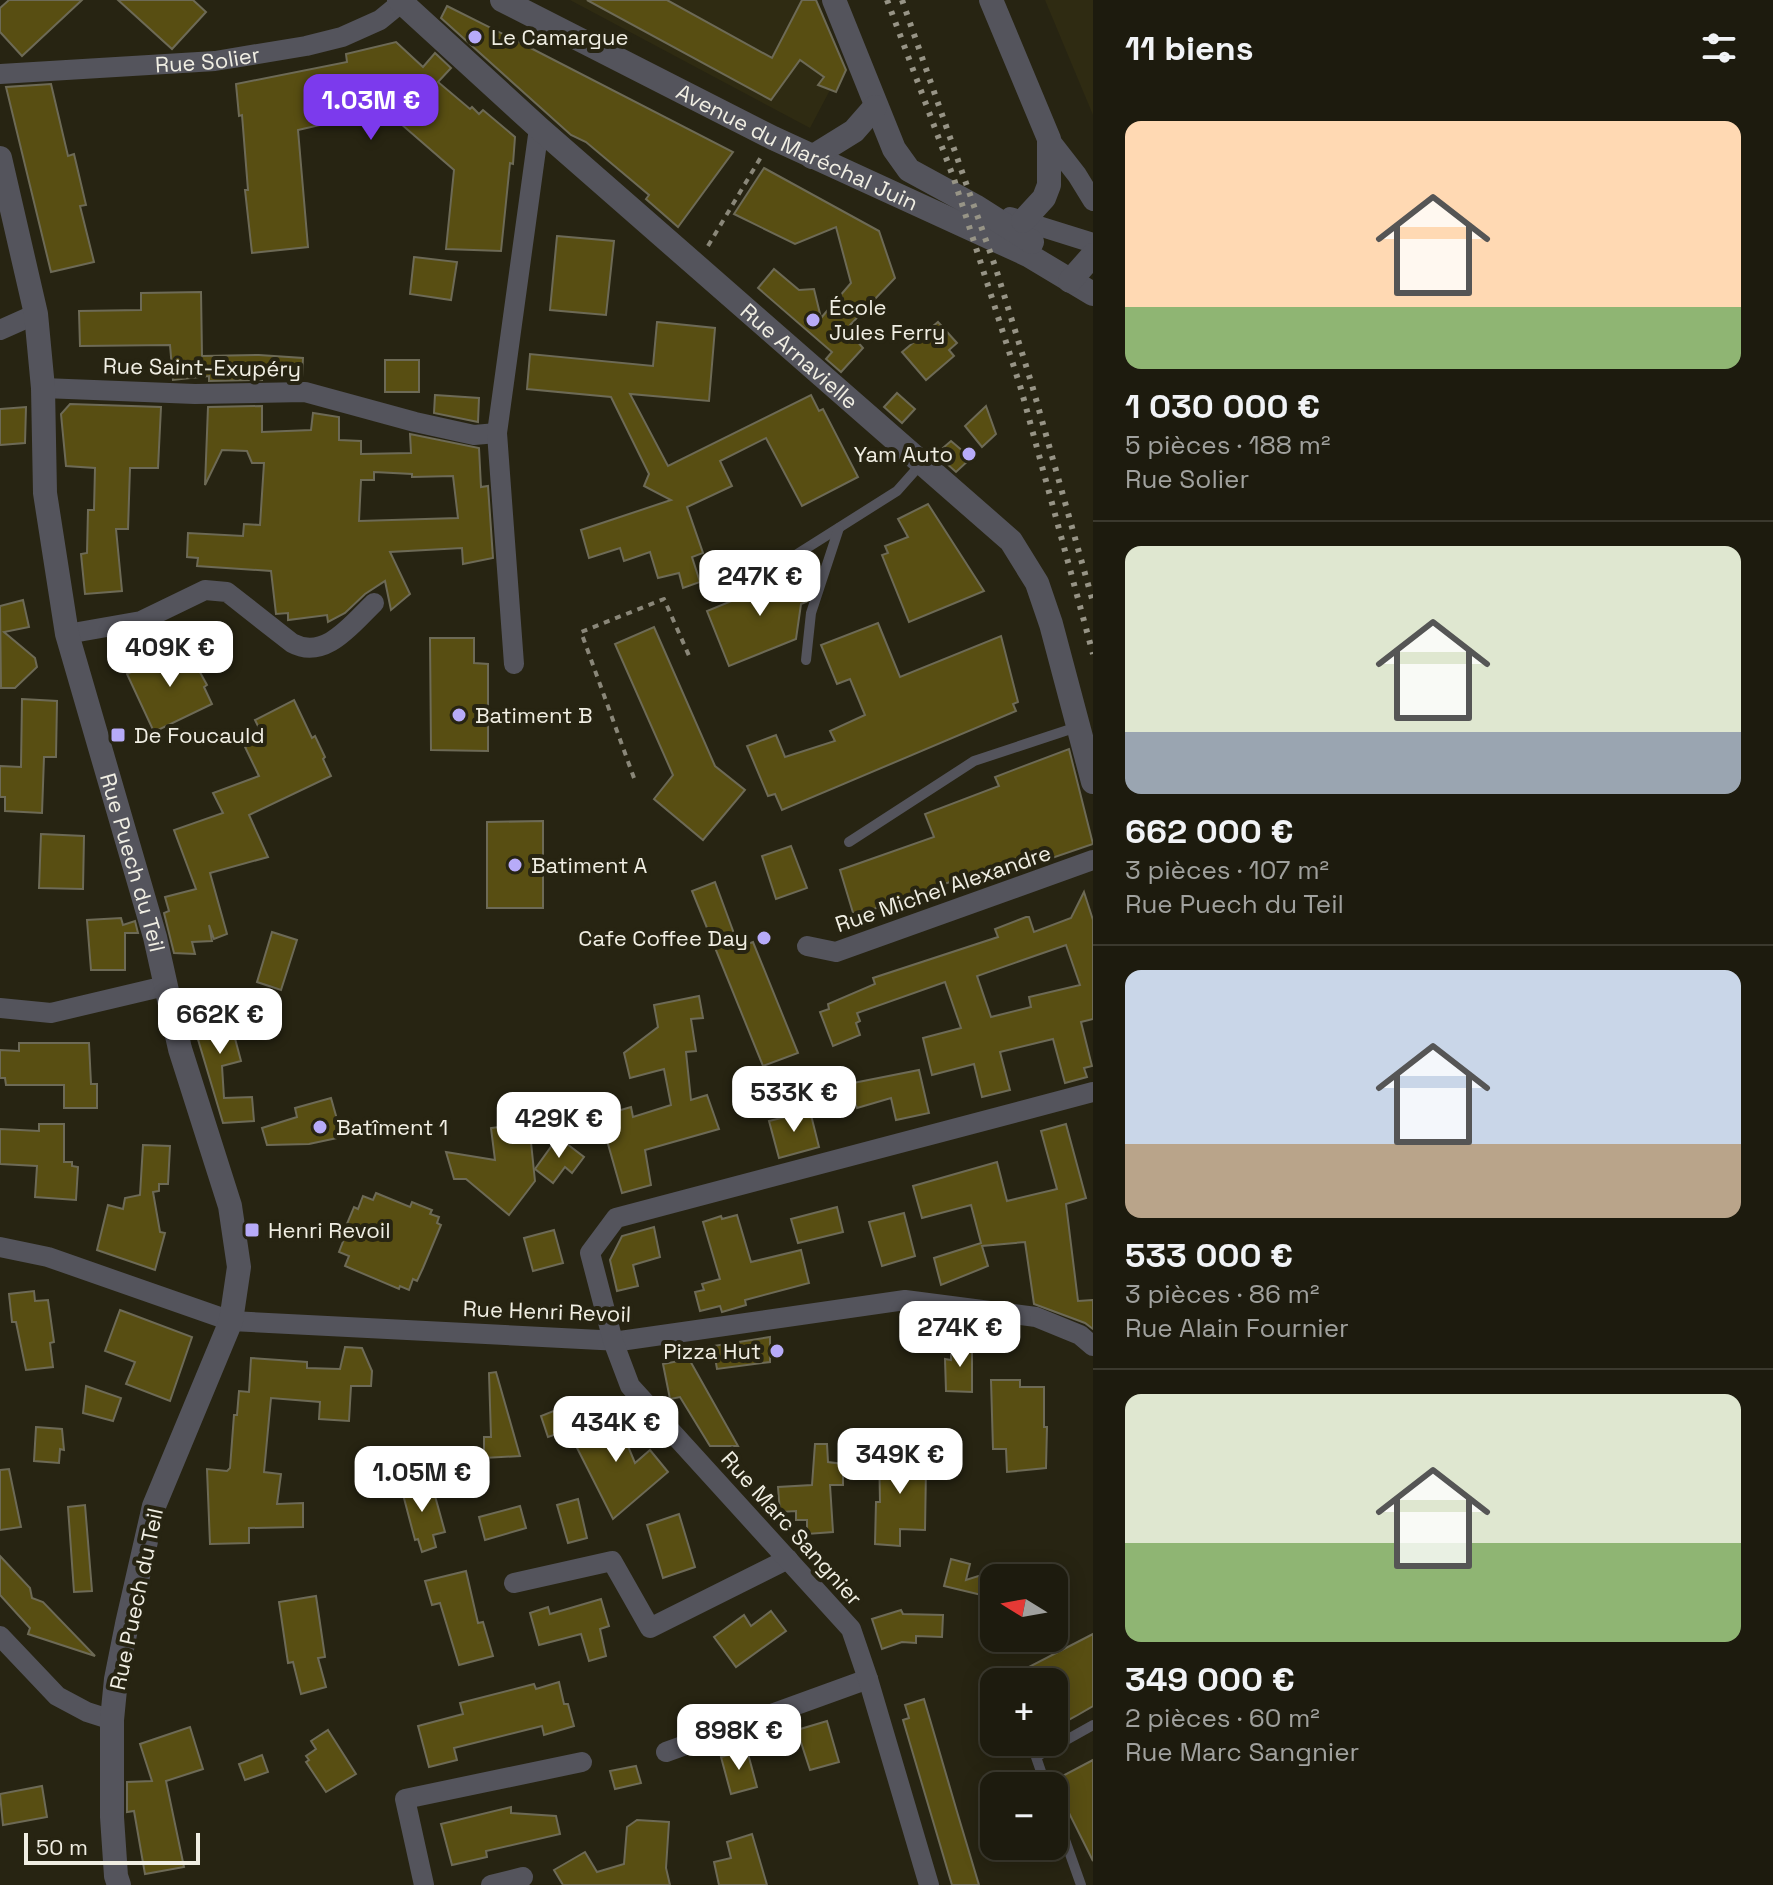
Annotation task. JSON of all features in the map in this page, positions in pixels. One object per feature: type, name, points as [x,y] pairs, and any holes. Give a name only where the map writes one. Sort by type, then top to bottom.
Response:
[{"type":"street","name":"Avenue du Maréchal Juin","points":[[502,0],[812,157],[1028,255],[1093,294]]},
{"type":"street","points":[[834,0],[875,107],[894,149],[909,170],[975,206],[1043,250],[1070,281],[1093,255]]},
{"type":"street","points":[[991,0],[1049,139],[1085,180],[1093,201]]},
{"type":"street","name":"Rue Solier","points":[[0,74],[215,61],[306,46],[342,37],[380,20],[401,1]]},
{"type":"street","name":"Rue Arnavielle","points":[[401,1],[539,128],[1003,531],[1019,550],[1037,583],[1093,782]]},
{"type":"street","points":[[812,157],[854,131],[875,107]]},
{"type":"street","points":[[514,664],[497,433],[539,128]]},
{"type":"street","points":[[1023,221],[1044,198],[1049,185],[1049,139]]},
{"type":"street","name":"Rue Puech du Teil","points":[[0,158],[36,314],[43,388],[45,493],[67,634],[155,937],[180,1049],[230,1206],[239,1267],[231,1321],[154,1506],[121,1652],[112,1720],[112,1817],[119,1885]]},
{"type":"street","points":[[975,206],[1093,243]]},
{"type":"street","points":[[0,330],[36,314]]},
{"type":"street","name":"Rue Saint-Exupéry","points":[[43,388],[195,394],[305,392],[474,435],[497,433]]},
{"type":"street","points":[[67,634],[141,621],[205,590],[227,592],[292,643],[302,649],[316,649],[332,642],[374,603]]},
{"type":"street","name":"Rue Michel Alexandre","points":[[807,946],[836,952],[1093,860]]},
{"type":"street","points":[[0,1008],[51,1013],[165,986]]},
{"type":"street","name":"Rue Marc Sangnier","points":[[929,1885],[851,1629],[630,1386],[613,1341],[590,1253],[616,1218],[1093,1092]]},
{"type":"street","name":"Rue Henri Revoil","points":[[0,1247],[48,1257],[231,1321],[613,1341],[905,1300],[1036,1317],[1080,1335],[1093,1346]]},
{"type":"street","points":[[514,1583],[612,1561],[650,1628],[788,1559]]},
{"type":"street","points":[[0,1636],[57,1696],[87,1712],[112,1720]]},
{"type":"street","points":[[666,1752],[868,1679]]},
{"type":"street","points":[[424,1885],[405,1799],[582,1762]]},
{"type":"street","points":[[491,1885],[523,1877]]},
{"type":"lane","points":[[791,558],[897,491],[923,462]]},
{"type":"lane","points":[[806,660],[811,613],[839,528]]},
{"type":"lane","points":[[849,842],[974,761],[1078,726]]},
{"type":"lane","points":[[1041,1772],[1036,1757],[1093,1725]]},
{"type":"lane","points":[[1068,1848],[1081,1885]]},
{"type":"path","points":[[703,253],[773,138]]},
{"type":"path","points":[[634,778],[581,632],[664,599],[690,658]]},
{"type":"shaded area","points":[[570,0],[816,0],[844,74],[836,92],[830,90],[810,128]]},
{"type":"shaded area","points":[[1045,0],[1093,0],[1093,115]]},
{"type":"building","points":[[9,0],[82,0],[22,56],[0,32],[0,8]]},
{"type":"building","points":[[118,0],[193,0],[206,12],[172,49]]},
{"type":"building","points":[[587,0],[667,0],[772,58],[802,0],[816,0],[846,70],[836,92],[818,85],[824,77],[800,60],[771,100]]},
{"type":"building","points":[[447,6],[733,152],[678,227],[646,199],[649,195],[586,142],[571,135],[441,18]]},
{"type":"building","points":[[396,42],[423,67],[435,53],[451,68],[438,82],[470,109],[472,107],[479,114],[483,110],[515,137],[501,251],[446,249],[454,170],[385,110],[298,130],[308,247],[252,253],[245,190],[248,190],[242,115],[239,116],[236,84],[347,62],[346,54]]},
{"type":"building","points":[[51,84],[68,156],[74,154],[86,205],[80,206],[94,262],[51,272],[6,87]]},
{"type":"building","points":[[764,168],[879,231],[895,278],[850,325],[860,336],[856,340],[863,348],[841,372],[826,359],[832,352],[758,288],[774,269],[799,290],[814,289],[821,318],[851,283],[836,227],[795,244],[734,214]]},
{"type":"building","points":[[557,236],[614,241],[606,315],[550,310]]},
{"type":"building","points":[[414,257],[457,262],[451,300],[410,294]]},
{"type":"building","points":[[201,292],[202,356],[303,358],[302,378],[262,374],[262,380],[209,381],[209,376],[173,380],[170,345],[80,346],[79,311],[141,310],[141,293]]},
{"type":"building","points":[[657,322],[715,328],[709,401],[630,394],[668,466],[811,395],[819,411],[823,409],[858,477],[802,506],[766,438],[720,461],[732,486],[687,507],[703,553],[692,557],[700,582],[683,588],[679,573],[658,578],[650,552],[624,561],[620,548],[589,558],[581,530],[671,500],[644,486],[649,474],[611,397],[527,389],[530,354],[653,366]]},
{"type":"building","points":[[938,322],[957,343],[949,350],[954,356],[926,380],[902,352]]},
{"type":"building","points":[[385,360],[419,360],[419,392],[385,392]]},
{"type":"building","points":[[897,393],[915,409],[902,423],[884,407]]},
{"type":"building","points":[[435,395],[479,398],[478,422],[434,413]]},
{"type":"building","points":[[70,404],[161,407],[158,468],[130,468],[128,529],[116,529],[122,591],[85,594],[81,554],[87,553],[88,510],[94,510],[95,468],[66,466],[61,414]]},
{"type":"building","points":[[262,406],[262,432],[311,430],[313,413],[339,417],[339,440],[361,441],[361,454],[411,453],[410,434],[479,448],[481,487],[488,486],[493,558],[463,564],[462,548],[390,552],[410,594],[391,610],[385,581],[345,613],[328,622],[327,615],[288,620],[288,613],[276,614],[271,571],[197,566],[198,558],[187,557],[188,533],[243,536],[244,524],[260,525],[264,463],[252,463],[247,451],[222,450],[205,485],[208,407]],"holes":[[[374,472],[412,474],[412,477],[453,476],[458,518],[359,521],[361,480],[374,480]]]},
{"type":"building","points":[[986,406],[996,434],[982,447],[965,426]]},
{"type":"building","points":[[26,407],[25,443],[0,445],[0,409]]},
{"type":"building","points":[[951,441],[971,458],[956,472],[936,454]]},
{"type":"building","points":[[928,504],[984,591],[909,622],[882,555],[888,553],[885,546],[908,537],[898,519]]},
{"type":"building","points":[[798,568],[807,589],[802,592],[806,602],[801,604],[796,639],[729,666],[707,611],[773,584],[771,579]]},
{"type":"building","points":[[23,600],[29,627],[4,632],[35,658],[37,667],[15,688],[1,688],[0,606]]},
{"type":"building","points":[[878,623],[900,677],[1001,636],[1018,702],[1013,704],[1016,711],[782,810],[775,794],[768,796],[747,746],[776,735],[785,757],[835,741],[830,731],[865,715],[850,679],[837,684],[821,645]]},
{"type":"building","points":[[654,627],[715,766],[745,790],[703,840],[654,799],[673,775],[615,644]]},
{"type":"building","name":"Batiment B","points":[[430,638],[474,638],[474,663],[488,664],[488,751],[431,750]]},
{"type":"building","points":[[186,647],[207,685],[204,687],[212,704],[154,732],[127,674]]},
{"type":"building","points":[[22,699],[57,701],[56,757],[44,757],[42,813],[5,811],[5,797],[0,797],[0,766],[21,767]]},
{"type":"building","points":[[294,700],[312,738],[315,736],[331,776],[249,815],[268,857],[210,873],[227,934],[214,939],[209,925],[212,941],[192,942],[195,954],[174,953],[164,913],[169,911],[165,897],[196,889],[174,830],[223,813],[213,793],[259,776],[245,747],[264,738],[255,720]]},
{"type":"building","points":[[1069,749],[1093,844],[1049,859],[1046,848],[854,916],[840,870],[934,837],[925,814],[999,786],[995,777]]},
{"type":"building","name":"Batiment A","points":[[543,821],[543,908],[487,908],[487,822]]},
{"type":"building","points":[[41,834],[84,836],[83,889],[39,888]]},
{"type":"building","points":[[791,846],[807,888],[776,899],[762,856]]},
{"type":"building","points":[[715,882],[739,947],[753,942],[798,1053],[763,1066],[692,891]]},
{"type":"building","points":[[1084,892],[1093,920],[1093,1019],[1081,1022],[1092,1066],[1084,1068],[1087,1077],[1065,1083],[1053,1039],[1000,1052],[1010,1090],[982,1097],[974,1064],[932,1075],[923,1038],[961,1028],[945,982],[857,1013],[860,1035],[833,1046],[820,1012],[829,1009],[828,1004],[875,984],[873,978],[998,937],[995,929],[1026,917],[1029,917],[1034,932],[1071,918]],"holes":[[[1066,945],[1080,985],[1029,997],[1031,1007],[991,1017],[977,976]]]},
{"type":"building","points":[[121,918],[123,925],[135,921],[138,933],[125,933],[125,970],[91,970],[87,920]]},
{"type":"building","points":[[272,932],[297,940],[281,990],[257,982]]},
{"type":"building","points":[[699,996],[703,1018],[691,1019],[696,1051],[686,1052],[691,1100],[707,1095],[719,1129],[645,1150],[651,1185],[622,1193],[600,1116],[631,1107],[633,1117],[671,1105],[664,1069],[630,1078],[624,1053],[658,1027],[654,1005]]},
{"type":"building","points":[[224,997],[241,1061],[222,1066],[224,1098],[252,1097],[254,1121],[223,1123],[188,1006]]},
{"type":"building","points":[[19,1043],[89,1043],[91,1084],[97,1084],[97,1108],[64,1108],[64,1085],[6,1085],[5,1078],[0,1078],[0,1050],[19,1051]]},
{"type":"building","points":[[919,1070],[929,1113],[896,1120],[891,1098],[857,1108],[848,1084]]},
{"type":"building","name":"Batîment 1","points":[[331,1098],[342,1137],[309,1144],[267,1145],[262,1128],[297,1117],[295,1108]]},
{"type":"building","points":[[810,1111],[819,1147],[779,1158],[769,1121]]},
{"type":"building","points":[[529,1123],[535,1181],[509,1215],[466,1179],[454,1179],[446,1152],[495,1160],[491,1128]]},
{"type":"building","points":[[39,1124],[64,1124],[64,1162],[72,1162],[72,1166],[78,1167],[76,1200],[35,1197],[37,1166],[0,1164],[0,1129],[39,1131]]},
{"type":"building","points":[[1066,1124],[1086,1198],[1066,1204],[1078,1301],[1093,1300],[1093,1329],[1085,1323],[1034,1304],[1025,1242],[982,1246],[988,1266],[941,1285],[934,1258],[981,1243],[971,1205],[922,1218],[913,1186],[997,1162],[1007,1201],[1057,1189],[1041,1131]]},
{"type":"building","points":[[558,1137],[584,1157],[572,1173],[565,1167],[553,1183],[535,1169]]},
{"type":"building","points":[[143,1145],[170,1146],[168,1184],[159,1184],[159,1191],[153,1192],[160,1232],[165,1233],[155,1270],[97,1250],[108,1205],[123,1209],[125,1198],[140,1195]]},
{"type":"building","points":[[376,1193],[410,1207],[412,1202],[432,1210],[430,1214],[439,1217],[437,1223],[441,1225],[417,1281],[413,1279],[409,1290],[400,1286],[399,1289],[345,1266],[349,1256],[339,1252],[344,1239],[341,1238],[354,1207],[358,1209],[363,1196],[373,1200]]},
{"type":"building","points":[[837,1207],[843,1232],[798,1243],[791,1219]]},
{"type":"building","points":[[904,1213],[915,1256],[882,1266],[869,1222]]},
{"type":"building","points":[[737,1215],[751,1262],[801,1250],[809,1283],[745,1300],[746,1305],[722,1312],[720,1306],[700,1311],[695,1292],[704,1290],[702,1284],[720,1279],[703,1222]]},
{"type":"building","points":[[654,1227],[660,1257],[633,1265],[638,1286],[617,1291],[610,1260],[622,1236]]},
{"type":"building","points":[[554,1230],[563,1263],[533,1271],[524,1238]]},
{"type":"building","points":[[34,1291],[35,1301],[48,1300],[54,1342],[50,1343],[53,1367],[26,1370],[16,1322],[12,1322],[9,1294]]},
{"type":"building","points":[[120,1310],[192,1337],[170,1401],[126,1384],[135,1362],[105,1351]]},
{"type":"building","points":[[770,1337],[770,1362],[717,1369],[713,1346]]},
{"type":"building","points":[[951,1345],[972,1345],[972,1392],[946,1391],[945,1359],[951,1360]]},
{"type":"building","points":[[345,1347],[362,1348],[372,1371],[371,1386],[351,1386],[349,1421],[319,1419],[320,1402],[271,1398],[264,1472],[281,1474],[277,1504],[303,1503],[303,1527],[249,1528],[249,1543],[210,1544],[207,1469],[227,1471],[230,1468],[234,1415],[237,1415],[239,1391],[249,1392],[251,1358],[307,1362],[307,1368],[340,1369]]},
{"type":"building","points":[[689,1359],[738,1446],[710,1446],[680,1397],[670,1399],[663,1364]]},
{"type":"building","points":[[496,1372],[520,1456],[484,1458],[484,1437],[491,1437],[489,1373]]},
{"type":"building","points":[[991,1380],[1020,1380],[1020,1387],[1044,1387],[1046,1468],[1007,1472],[1006,1449],[993,1449]]},
{"type":"building","points":[[86,1386],[121,1398],[113,1421],[83,1413]]},
{"type":"building","points":[[566,1406],[575,1428],[548,1437],[541,1416]]},
{"type":"building","points":[[615,1415],[635,1463],[650,1450],[668,1472],[613,1519],[569,1432]]},
{"type":"building","points":[[36,1427],[62,1429],[64,1450],[60,1449],[59,1463],[34,1461]]},
{"type":"building","points":[[815,1444],[827,1444],[828,1462],[843,1464],[843,1485],[830,1485],[833,1532],[807,1534],[807,1520],[796,1520],[796,1511],[780,1512],[778,1487],[812,1485]]},
{"type":"building","points":[[917,1449],[917,1467],[926,1467],[925,1530],[900,1529],[900,1546],[875,1544],[876,1502],[880,1502],[879,1450]]},
{"type":"building","points":[[9,1469],[21,1527],[0,1530],[0,1470]]},
{"type":"building","points":[[418,1477],[424,1499],[435,1496],[445,1532],[433,1535],[436,1547],[422,1552],[418,1539],[415,1540],[400,1483]]},
{"type":"building","points":[[578,1499],[587,1538],[568,1543],[557,1505]]},
{"type":"building","points":[[85,1505],[92,1591],[74,1592],[68,1507]]},
{"type":"building","points":[[520,1506],[526,1528],[485,1540],[479,1517]]},
{"type":"building","points":[[679,1514],[695,1567],[663,1578],[647,1525]]},
{"type":"building","points":[[0,1556],[30,1588],[32,1598],[43,1602],[95,1656],[28,1634],[30,1628],[0,1595]]},
{"type":"building","points":[[951,1559],[970,1564],[966,1580],[980,1576],[980,1595],[944,1586]]},
{"type":"building","points":[[466,1571],[478,1623],[483,1622],[493,1656],[459,1665],[440,1603],[432,1605],[425,1581]]},
{"type":"building","points":[[316,1596],[325,1657],[318,1658],[326,1687],[301,1694],[293,1662],[288,1663],[279,1602]]},
{"type":"building","points":[[601,1599],[609,1626],[600,1629],[606,1656],[589,1661],[581,1634],[539,1645],[530,1613],[548,1607],[550,1614]]},
{"type":"building","points":[[901,1610],[903,1614],[943,1615],[942,1637],[916,1636],[916,1643],[902,1642],[882,1649],[872,1619]]},
{"type":"building","points":[[771,1611],[786,1631],[736,1667],[714,1637],[744,1615],[751,1626]]},
{"type":"building","points":[[1093,1634],[1093,1706],[1068,1720],[1068,1668],[1027,1668],[1058,1652],[1068,1652],[1068,1647]]},
{"type":"building","points":[[559,1682],[574,1726],[544,1735],[542,1726],[454,1748],[457,1760],[429,1767],[418,1726],[463,1714],[460,1703],[534,1684],[536,1689]]},
{"type":"building","points":[[924,1699],[979,1885],[952,1885],[903,1720],[909,1718],[905,1705]]},
{"type":"building","points":[[827,1721],[839,1762],[810,1770],[797,1730]]},
{"type":"building","points":[[190,1727],[203,1769],[166,1781],[184,1867],[145,1874],[134,1811],[127,1812],[127,1782],[152,1781],[140,1744]]},
{"type":"building","points":[[328,1730],[356,1774],[326,1792],[306,1762],[309,1760],[306,1756],[316,1749],[311,1741]]},
{"type":"building","points":[[747,1750],[757,1787],[731,1794],[721,1757]]},
{"type":"building","points":[[262,1755],[268,1772],[245,1780],[239,1764]]},
{"type":"building","points":[[1093,1760],[1093,1861],[1068,1811],[1068,1773]]},
{"type":"building","points":[[636,1766],[641,1783],[615,1789],[610,1771]]},
{"type":"building","points":[[42,1786],[47,1817],[3,1825],[0,1794]]},
{"type":"building","points":[[511,1807],[511,1813],[556,1816],[560,1834],[486,1851],[487,1857],[452,1865],[441,1824]]},
{"type":"building","points":[[637,1820],[669,1822],[666,1868],[670,1885],[563,1885],[554,1870],[585,1852],[597,1872],[624,1864],[627,1827]]},
{"type":"building","points":[[752,1834],[767,1885],[719,1885],[714,1862],[731,1858],[727,1842]]},
{"type":"railway","points":[[887,0],[954,179],[1021,389],[1093,654]]},
{"type":"railway","points":[[902,0],[996,269],[1093,602]]},
{"type":"place","name":"Le Camargue","points":[[475,37]]},
{"type":"place","name":"École Jules Ferry","points":[[813,320]]},
{"type":"place","name":"Yam Auto","points":[[969,454]]},
{"type":"place","name":"Batiment B","points":[[459,715]]},
{"type":"place","name":"De Foucauld","points":[[118,735]]},
{"type":"place","name":"Batiment A","points":[[515,865]]},
{"type":"place","name":"Cafe Coffee Day","points":[[764,938]]},
{"type":"place","name":"Batîment 1","points":[[320,1127]]},
{"type":"place","name":"Henri Revoil","points":[[252,1230]]},
{"type":"place","name":"Pizza Hut","points":[[777,1351]]}]
